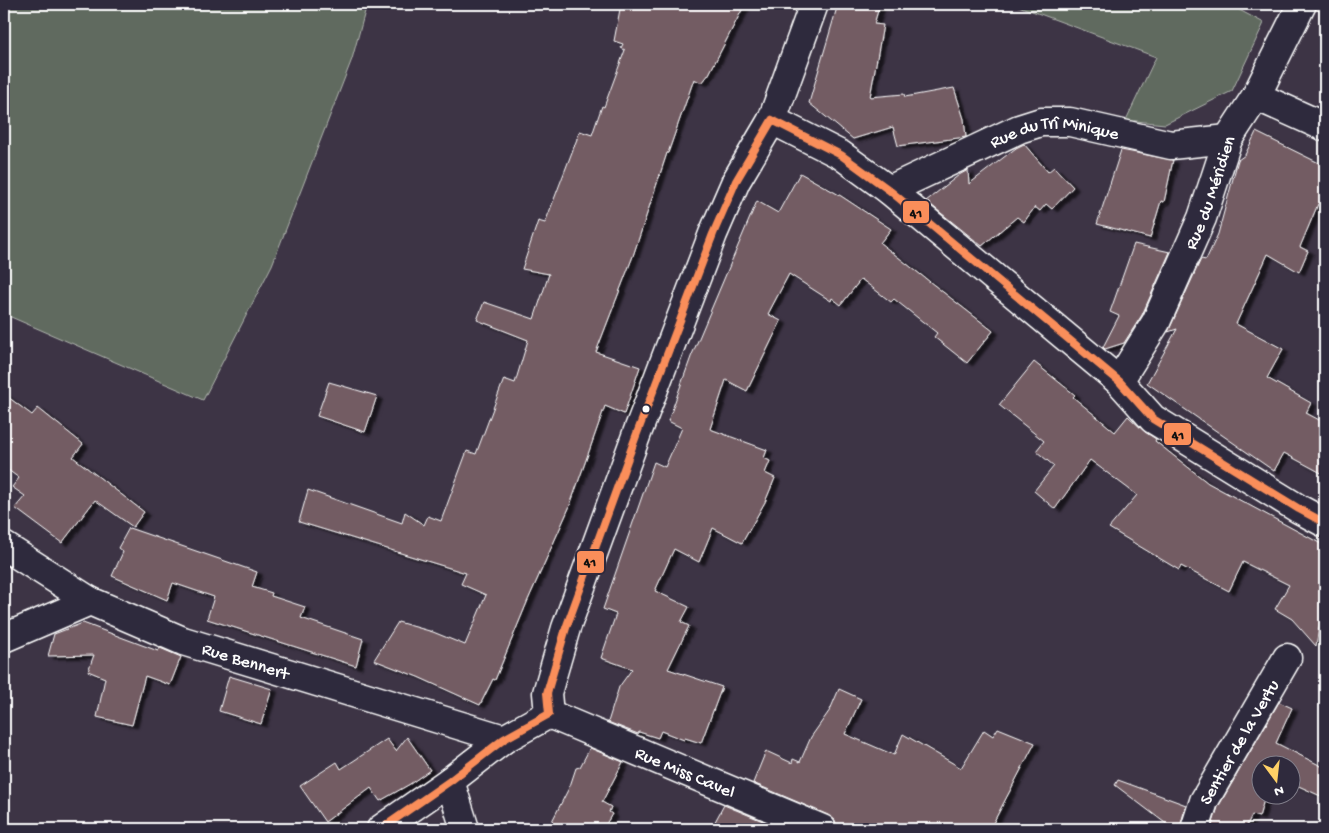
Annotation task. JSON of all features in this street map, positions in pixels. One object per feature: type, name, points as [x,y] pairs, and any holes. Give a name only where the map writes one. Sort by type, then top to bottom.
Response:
[{"type":"street","points":[[380,829],[450,781],[504,739],[549,714],[547,694],[566,628],[643,418],[713,234],[736,181],[772,120],[814,4]]},
{"type":"street","name":"Rue du Méridien","points":[[1119,381],[1156,322],[1202,218],[1228,139],[1256,96],[1302,4]]},
{"type":"street","points":[[1256,96],[1325,127]]},
{"type":"street","points":[[772,120],[841,154],[889,190],[1119,381],[1153,419],[1325,523]]},
{"type":"street","name":"Rue du Trî Minique","points":[[889,190],[1019,129],[1041,122],[1070,122],[1171,145],[1228,139]]},
{"type":"street","name":"Rue Bennert","points":[[4,546],[90,601],[182,641],[504,739]]},
{"type":"street","points":[[4,638],[90,601]]},
{"type":"street","name":"Sentier de la Vertu","points":[[1195,829],[1204,801],[1286,658]]},
{"type":"street","name":"Rue Miss Cavel","points":[[549,714],[822,829]]},
{"type":"street","points":[[450,781],[465,829]]},
{"type":"green space","points":[[4,4],[367,4],[352,59],[272,265],[203,400],[4,314]]},
{"type":"green space","points":[[1013,4],[1228,4],[1264,23],[1232,91],[1165,124],[1126,120],[1156,57]]},
{"type":"building","points":[[621,4],[745,4],[709,74],[702,83],[694,79],[633,256],[596,352],[640,367],[624,414],[605,406],[569,508],[495,680],[493,679],[480,705],[418,677],[374,660],[398,622],[433,632],[465,645],[486,595],[461,584],[466,573],[299,522],[308,490],[402,523],[405,512],[424,525],[428,516],[441,521],[467,451],[476,454],[504,379],[515,383],[528,340],[477,320],[484,302],[534,319],[549,274],[522,269],[538,221],[545,223],[580,131],[592,135],[602,106],[604,107],[625,50],[621,48],[623,44],[614,41]]},
{"type":"building","points":[[838,4],[880,4],[874,24],[883,25],[870,97],[904,94],[905,97],[954,88],[964,119],[966,137],[898,146],[893,127],[853,139],[809,103]]},
{"type":"building","points":[[1256,132],[1325,166],[1325,208],[1318,204],[1300,247],[1308,251],[1299,272],[1268,254],[1236,324],[1283,349],[1267,378],[1311,403],[1306,413],[1325,423],[1325,475],[1284,453],[1274,471],[1147,383],[1177,329],[1168,332],[1201,259],[1206,260],[1218,234],[1238,160],[1245,155]]},
{"type":"building","points":[[1024,144],[1048,172],[1054,167],[1073,187],[1052,209],[1046,204],[1040,211],[1035,207],[1024,222],[1017,217],[982,246],[926,201],[968,170],[969,184]]},
{"type":"building","points":[[1121,150],[1173,160],[1164,202],[1161,201],[1150,238],[1097,224]]},
{"type":"building","points":[[800,173],[841,196],[891,229],[880,243],[993,331],[967,363],[934,337],[937,333],[894,299],[891,302],[861,279],[841,305],[832,298],[831,301],[789,274],[768,314],[781,321],[747,391],[726,380],[710,429],[767,450],[764,458],[770,461],[765,473],[775,478],[765,502],[742,543],[713,528],[699,562],[674,549],[655,591],[689,607],[681,622],[689,626],[668,669],[722,687],[701,743],[685,738],[684,740],[661,731],[658,738],[639,732],[638,734],[608,722],[619,687],[632,669],[601,658],[616,614],[603,609],[654,462],[665,467],[682,428],[668,421],[691,357],[757,201],[778,213]]},
{"type":"building","points":[[1134,244],[1170,252],[1142,315],[1124,343],[1105,349],[1103,347],[1119,316],[1110,312]]},
{"type":"building","points":[[1034,362],[1075,395],[1073,397],[1115,432],[1128,416],[1145,432],[1156,439],[1155,441],[1208,483],[1325,546],[1325,623],[1320,622],[1316,646],[1292,619],[1275,609],[1289,585],[1243,562],[1229,591],[1181,566],[1179,570],[1109,528],[1137,495],[1090,460],[1055,509],[1034,491],[1054,466],[1036,451],[1044,441],[999,405]]},
{"type":"building","points":[[329,382],[377,396],[365,432],[317,416]]},
{"type":"building","points":[[4,394],[32,415],[38,408],[83,444],[73,457],[144,512],[133,527],[95,500],[62,543],[15,508],[25,496],[12,487],[19,478],[4,467]]},
{"type":"building","points":[[129,528],[257,572],[252,587],[272,593],[271,596],[305,607],[301,618],[363,639],[356,666],[207,619],[214,597],[173,583],[167,600],[112,576],[123,552],[118,548]]},
{"type":"building","points":[[83,623],[158,651],[160,648],[181,657],[170,685],[145,676],[132,725],[97,717],[105,678],[88,671],[94,655],[48,656],[54,634]]},
{"type":"building","points":[[229,676],[272,689],[261,724],[219,711]]},
{"type":"building","points":[[839,689],[861,699],[845,734],[894,755],[903,734],[961,768],[984,730],[993,736],[998,728],[1035,743],[990,829],[837,829],[835,820],[828,815],[753,783],[766,751],[792,763],[793,759],[800,762],[811,737],[830,710]]},
{"type":"building","points":[[1279,702],[1292,708],[1276,743],[1301,756],[1252,756],[1252,806],[1262,806],[1259,817],[1252,815],[1245,829],[1211,829],[1218,807]]},
{"type":"building","points":[[407,737],[430,770],[380,801],[371,788],[325,822],[300,786],[337,762],[341,769],[387,739],[396,751]]},
{"type":"building","points":[[590,748],[623,762],[602,802],[611,807],[609,812],[612,814],[603,829],[548,829],[570,786],[576,768],[580,767]]},
{"type":"building","points":[[1302,756],[1325,768],[1325,798],[1302,788]]},
{"type":"building","points":[[1118,780],[1186,805],[1180,827],[1169,826],[1115,785]]},
{"type":"building","points":[[724,805],[782,829],[711,829]]},
{"type":"transit line","name":"41","points":[[772,120],[841,155],[889,190],[1119,381],[1153,419],[1325,523]]},
{"type":"transit line","name":"41","points":[[549,714],[547,693],[566,628],[636,436],[713,234],[736,181],[772,120]]},
{"type":"transit line","name":"41","points":[[381,829],[450,781],[504,739],[549,714]]}]
